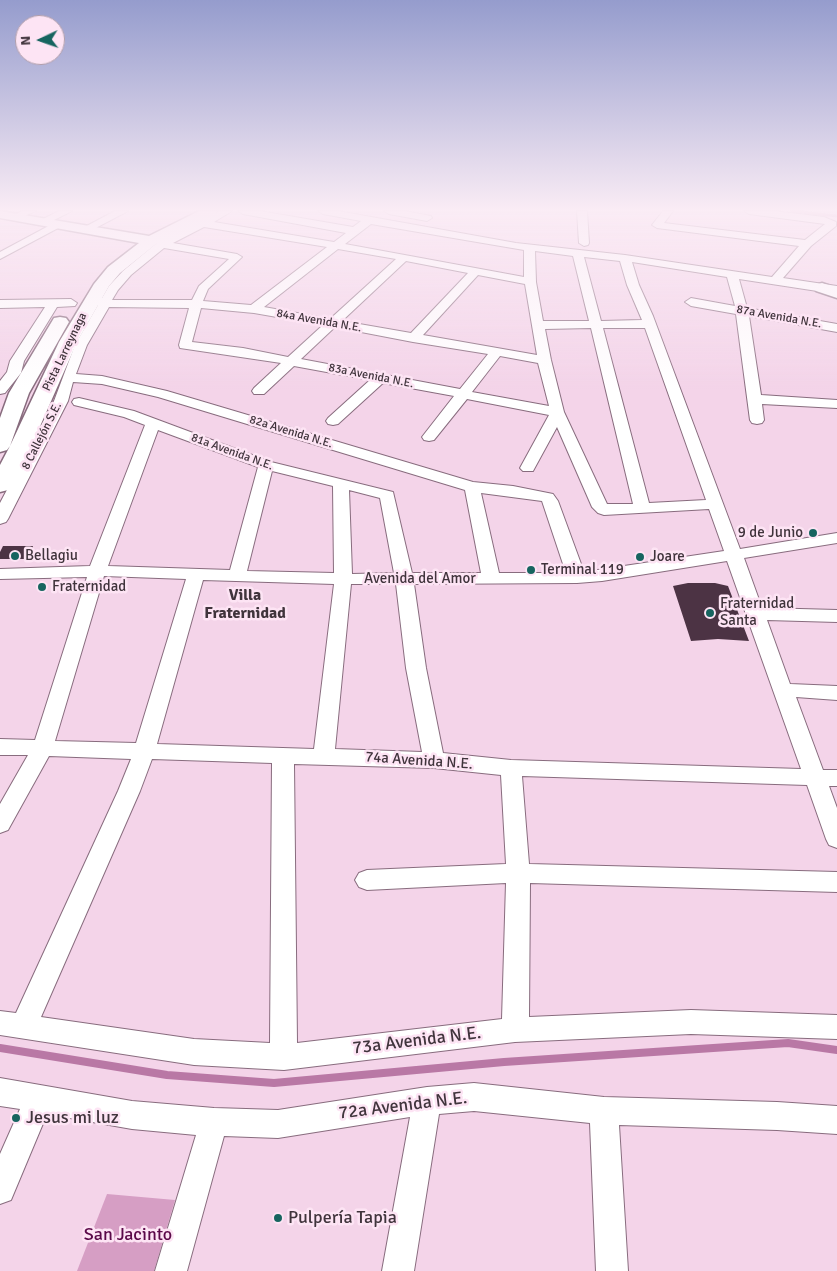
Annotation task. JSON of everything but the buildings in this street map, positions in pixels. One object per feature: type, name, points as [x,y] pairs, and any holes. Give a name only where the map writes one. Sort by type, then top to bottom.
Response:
[{"type":"main road","name":"Pista Larreynaga","points":[[0,485],[24,440],[91,293],[98,270]]},
{"type":"main road","name":"Pista Larreynaga","points":[[0,446],[19,394],[71,303],[91,293],[116,270]]},
{"type":"main road","points":[[14,373],[59,323]]},
{"type":"street","points":[[185,344],[196,304],[203,288],[222,270]]},
{"type":"street","points":[[254,309],[304,270]]},
{"type":"street","points":[[259,391],[390,270]]},
{"type":"street","points":[[472,270],[530,282]]},
{"type":"street","points":[[530,270],[530,282],[544,360],[557,412],[600,507],[604,510],[715,504]]},
{"type":"street","points":[[585,270],[596,324],[642,508]]},
{"type":"street","points":[[629,270],[837,839]]},
{"type":"street","points":[[703,270],[732,275],[778,278]]},
{"type":"street","points":[[728,270],[834,286]]},
{"type":"street","points":[[778,278],[785,270]]},
{"type":"street","points":[[413,338],[476,271]]},
{"type":"street","points":[[732,275],[742,311],[757,420]]},
{"type":"street","name":"84a Avenida N.E.","points":[[91,293],[254,309],[544,360]]},
{"type":"street","name":"8 Callejón S.E.","points":[[0,519],[61,401],[81,344],[91,293]]},
{"type":"street","name":"87a Avenida N.E.","points":[[690,302],[837,328]]},
{"type":"street","points":[[0,390],[14,373],[17,360],[53,303]]},
{"type":"street","points":[[0,304],[71,303]]},
{"type":"street","points":[[538,325],[649,324]]},
{"type":"street","name":"83a Avenida N.E.","points":[[185,344],[243,352],[557,412]]},
{"type":"street","points":[[429,437],[496,352]]},
{"type":"street","name":"82a Avenida N.E.","points":[[68,377],[102,380],[162,394],[472,487],[547,497],[577,578]]},
{"type":"street","points":[[333,421],[380,378]]},
{"type":"street","points":[[754,398],[837,404]]},
{"type":"street","name":"81a Avenida N.E.","points":[[79,402],[128,414],[266,465],[387,495],[404,578]]},
{"type":"street","points":[[528,468],[557,412]]},
{"type":"street","points":[[0,824],[43,747],[97,572],[153,423]]},
{"type":"street","points":[[237,575],[266,465]]},
{"type":"street","points":[[324,756],[343,579],[341,484]]},
{"type":"street","points":[[472,487],[492,579]]},
{"type":"street","name":"Avenida del Amor","points":[[0,574],[97,572],[343,579],[577,578],[602,576],[837,538]]},
{"type":"street","points":[[12,1025],[129,791],[144,750],[196,574]]},
{"type":"street","points":[[404,578],[416,668],[434,760]]},
{"type":"street","points":[[756,614],[837,616]]},
{"type":"street","points":[[784,690],[837,693]]},
{"type":"street","name":"74a Avenida N.E.","points":[[0,747],[434,760],[511,768],[837,778]]},
{"type":"street","points":[[283,755],[284,1057]]},
{"type":"street","points":[[511,768],[518,873],[515,1030]]},
{"type":"street","points":[[367,880],[518,873],[837,882]]},
{"type":"street","name":"73a Avenida N.E.","points":[[12,1025],[194,1052],[284,1057],[515,1030],[691,1022],[837,1026]]},
{"type":"street","name":"72a Avenida N.E.","points":[[0,1092],[132,1115],[214,1122],[278,1124],[427,1101],[474,1097],[604,1111],[777,1116],[837,1120]]},
{"type":"street","points":[[0,1189],[39,1099]]},
{"type":"street","points":[[398,1271],[427,1101]]},
{"type":"street","points":[[604,1111],[612,1271]]},
{"type":"street","points":[[172,1271],[214,1122]]},
{"type":"green space","name":"San Jacinto","points":[[107,1194],[175,1200],[154,1271],[77,1271]]},
{"type":"waterway","points":[[0,1048],[167,1075],[274,1083],[504,1062],[788,1043],[837,1050]]},
{"type":"place","name":"9 de Junio","points":[[813,533]]},
{"type":"place","name":"Bellagiu","points":[[15,556]]},
{"type":"place","name":"Joare","points":[[640,557]]},
{"type":"place","name":"Terminal 119","points":[[531,570]]},
{"type":"place","name":"Fraternidad","points":[[42,587]]},
{"type":"place","name":"Fraternidad Santa","points":[[710,613]]},
{"type":"place","name":"Jesus mi luz","points":[[16,1118]]},
{"type":"place","name":"Pulpería Tapia","points":[[278,1218]]},
{"type":"district","name":"Villa Fraternidad","points":[[245,605]]}]
